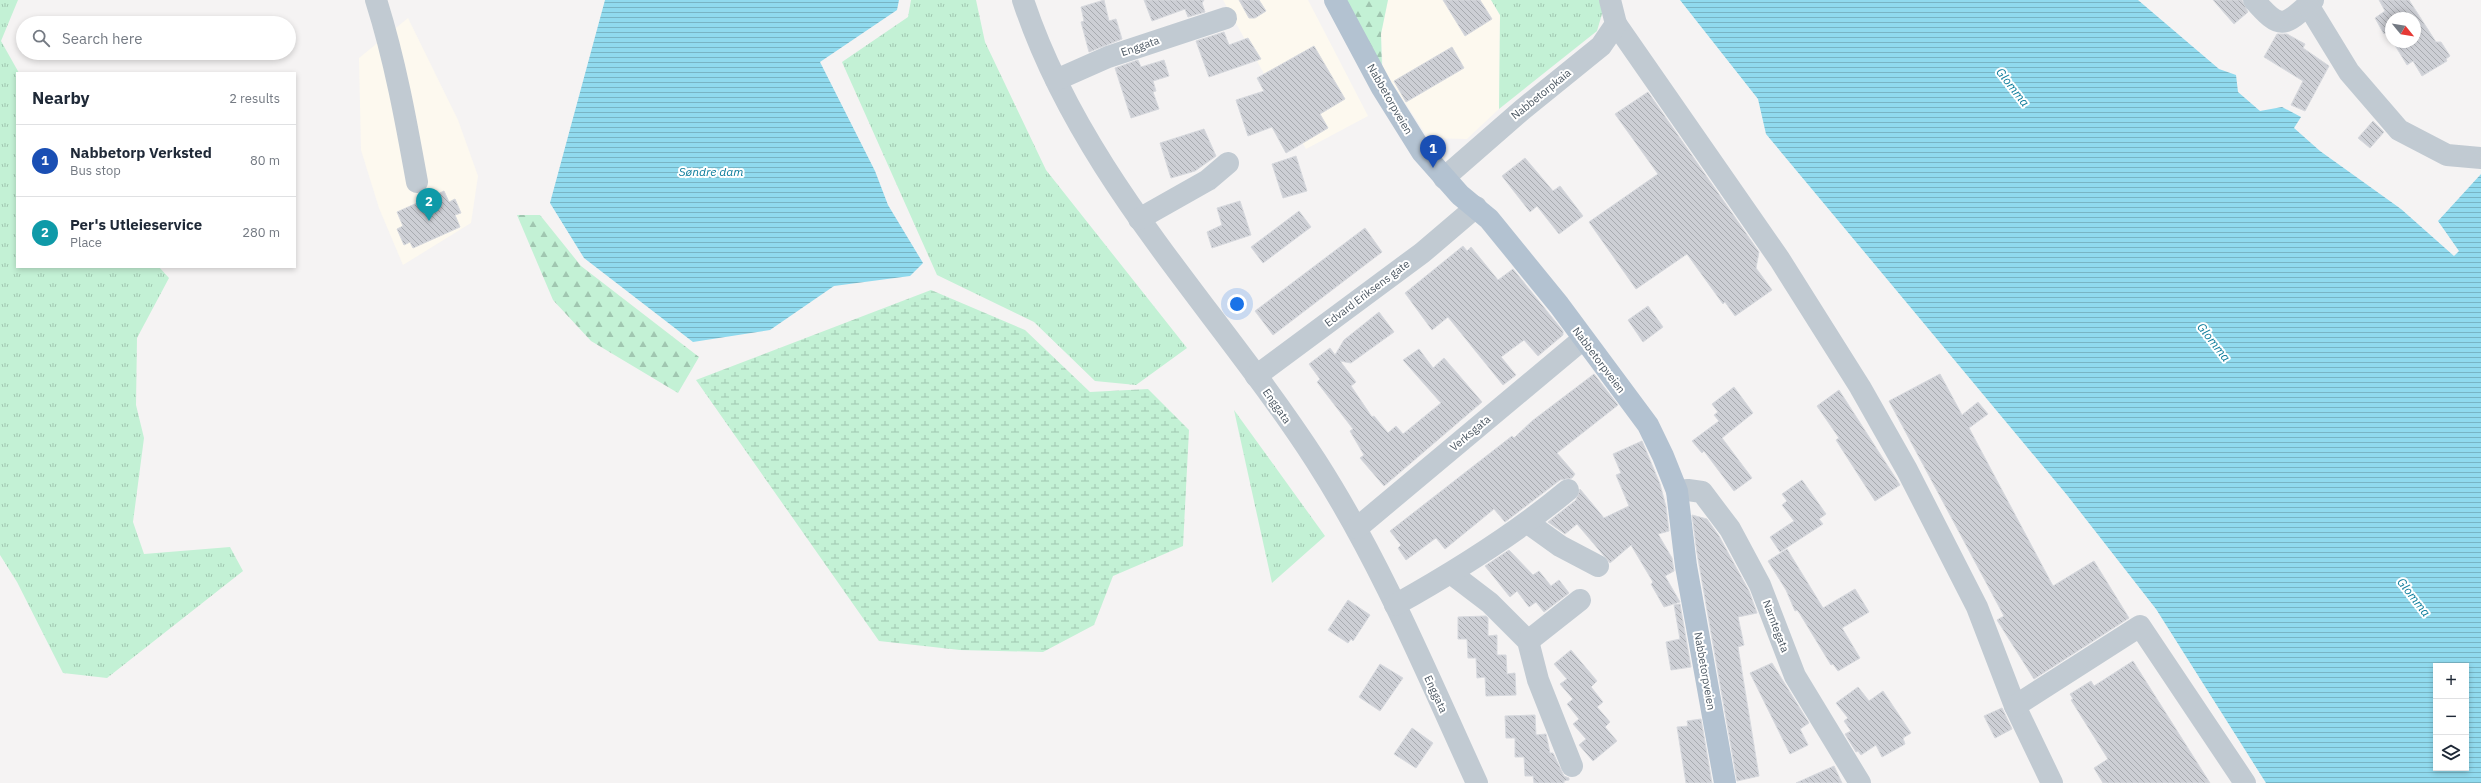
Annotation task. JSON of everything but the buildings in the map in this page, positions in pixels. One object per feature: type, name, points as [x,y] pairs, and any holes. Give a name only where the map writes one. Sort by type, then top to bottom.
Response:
[{"type":"main road","name":"Nabbetorpveien","points":[[1335,0],[1386,94],[1422,152],[1444,178],[1489,219],[1648,425],[1677,492],[1686,566],[1725,783]]},
{"type":"street","points":[[376,0],[386,32],[403,104],[417,182]]},
{"type":"street","name":"Enggata","points":[[1023,0],[1034,32],[1056,80],[1105,168],[1139,219],[1256,376],[1315,459],[1357,528],[1395,605],[1477,783]]},
{"type":"street","points":[[1610,0],[1616,24],[1780,260],[1860,387],[1907,470],[1977,607],[2015,706],[2052,783]]},
{"type":"street","points":[[2254,0],[2270,19],[2280,23],[2289,21],[2310,2],[2349,72],[2400,130],[2447,155],[2481,158]]},
{"type":"street","name":"Enggata","points":[[1056,80],[1108,57],[1226,18]]},
{"type":"street","name":"Nabbetorpkaia","points":[[1444,178],[1522,110],[1601,46],[1616,24]]},
{"type":"street","points":[[1139,219],[1208,180],[1228,163]]},
{"type":"street","name":"Edvard Eriksens gate","points":[[1256,376],[1422,253],[1476,207]]},
{"type":"street","name":"Verksgata","points":[[1357,528],[1583,339]]},
{"type":"street","points":[[1395,605],[1452,574],[1528,522],[1568,490]]},
{"type":"street","name":"Narntegata","points":[[1677,492],[1688,490],[1702,492],[1730,529],[1760,585],[1795,676],[1860,783]]},
{"type":"street","points":[[1528,522],[1560,546],[1598,566]]},
{"type":"street","points":[[1452,574],[1490,603],[1528,641],[1538,680],[1572,766]]},
{"type":"street","points":[[1528,641],[1580,600]]},
{"type":"street","points":[[2015,706],[2140,626],[2245,783]]},
{"type":"shaded area","points":[[1223,0],[1308,0],[1368,116],[1306,149]]},
{"type":"shaded area","points":[[1388,0],[1491,0],[1500,15],[1499,109],[1467,139],[1428,138],[1383,69],[1381,34]]},
{"type":"shaded area","points":[[408,18],[458,120],[478,176],[471,223],[403,265],[379,208],[361,150],[359,58]]},
{"type":"green space","points":[[0,0],[18,0],[1,41],[18,72],[16,72],[16,268],[160,268],[169,278],[137,338],[136,405],[144,438],[133,522],[144,554],[230,547],[243,571],[107,678],[63,673],[17,582],[0,555]]},
{"type":"green space","points":[[911,0],[976,0],[985,42],[1046,170],[1187,348],[1136,385],[1095,381],[1034,322],[937,275],[842,62],[908,17]]},
{"type":"green space","points":[[1345,0],[1388,0],[1381,34],[1382,69]]},
{"type":"green space","points":[[1491,0],[1600,0],[1604,7],[1597,31],[1499,109],[1500,15]]},
{"type":"green space","points":[[517,215],[540,215],[581,266],[699,357],[678,393],[591,341],[553,300]]},
{"type":"green space","points":[[931,290],[1025,330],[1090,392],[1148,389],[1189,430],[1183,546],[1113,576],[1094,625],[1043,652],[960,650],[879,641],[696,380]]},
{"type":"green space","points":[[1234,410],[1325,536],[1272,583]]},
{"type":"water","name":"Søndre dam","points":[[605,0],[899,0],[897,10],[820,62],[875,171],[888,205],[923,263],[910,276],[834,286],[770,330],[693,342],[584,258],[550,203]]},
{"type":"water","name":"Glomma","points":[[1680,0],[2138,0],[2219,69],[2236,75],[2238,92],[2260,111],[2282,107],[2301,117],[2294,128],[2320,151],[2401,209],[2454,256],[2459,251],[2438,221],[2481,174],[2481,783],[2266,783],[2156,609],[2067,495],[1766,134],[1758,99]]},
{"type":"place","name":"Nabbetorp Verksted","points":[[1433,168]]},
{"type":"place","name":"Per's Utleieservice","points":[[429,221]]}]
